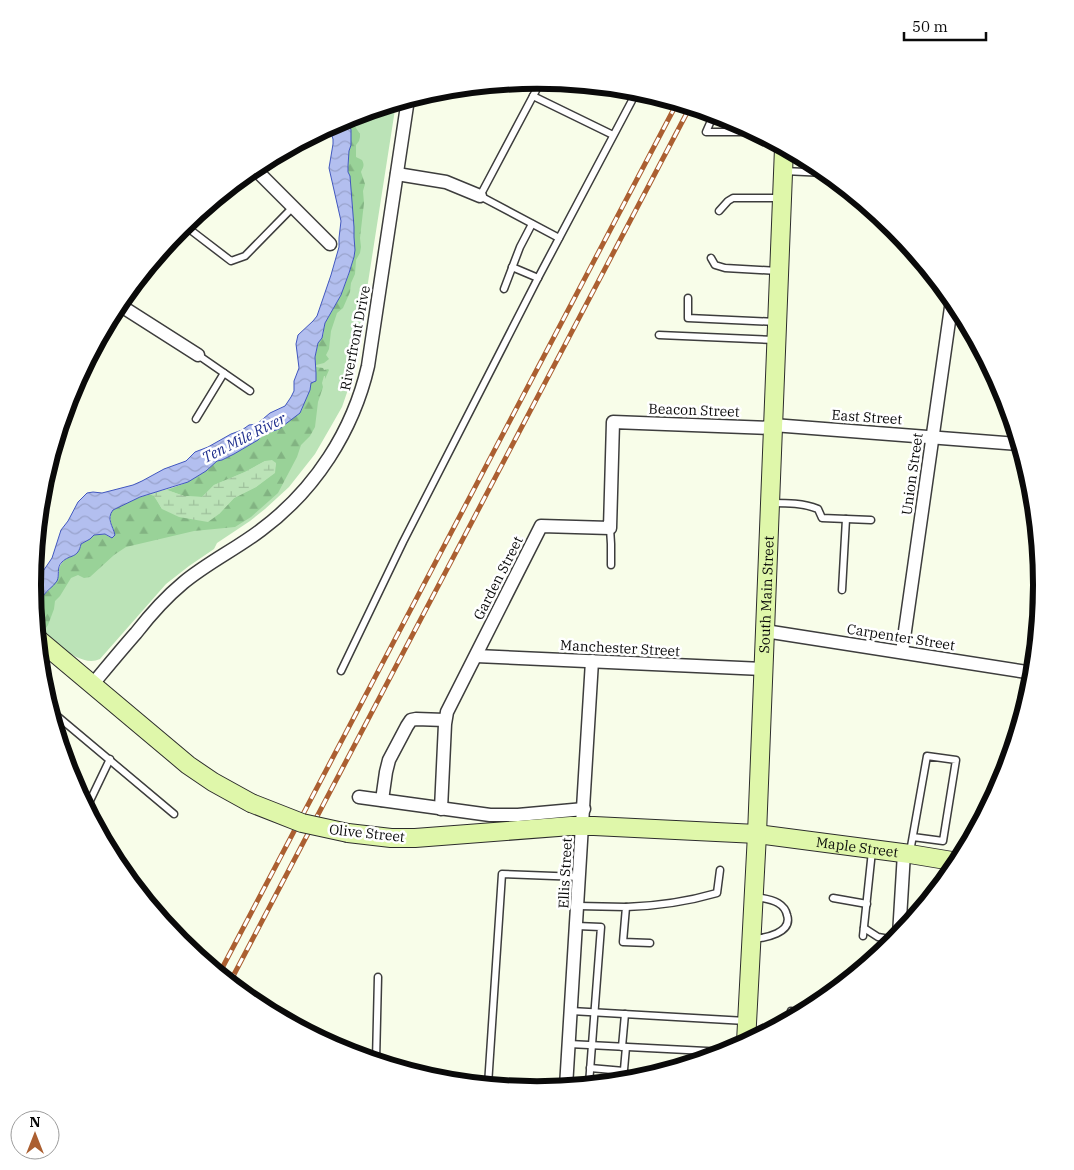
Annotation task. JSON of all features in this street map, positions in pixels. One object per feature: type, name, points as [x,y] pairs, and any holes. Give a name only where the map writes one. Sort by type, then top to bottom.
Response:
[{"type":"main road","name":"South Main Street","points":[[749,1033],[784,155]]},
{"type":"main road","name":"Olive Street","points":[[44,644],[188,765],[221,787],[251,803],[302,823],[348,833],[391,838],[415,838],[583,818],[757,834]]},
{"type":"main road","name":"Maple Street","points":[[757,834],[872,849],[909,848],[949,860]]},
{"type":"street","name":"Riverfront Drive","points":[[92,685],[165,600],[191,577],[277,518],[311,483],[345,431],[366,374],[372,344],[407,107]]},
{"type":"street","points":[[260,174],[330,244]]},
{"type":"street","points":[[397,174],[446,182],[480,196]]},
{"type":"street","points":[[126,309],[198,355]]},
{"type":"street","name":"Union Street","points":[[902,652],[950,312]]},
{"type":"street","name":"Beacon Street","points":[[610,528],[613,422],[773,427]]},
{"type":"street","name":"East Street","points":[[773,427],[1012,443]]},
{"type":"street","name":"Garden Street","points":[[441,809],[445,720],[447,712],[541,526],[610,528]]},
{"type":"street","name":"Carpenter Street","points":[[765,631],[1025,672]]},
{"type":"street","name":"Manchester Street","points":[[476,656],[763,669]]},
{"type":"street","name":"Ellis Street","points":[[566,1080],[592,661]]},
{"type":"street","points":[[382,800],[388,763],[409,722],[414,719],[445,720]]},
{"type":"street","name":"Olive Street","points":[[359,796],[498,816],[524,815],[583,818]]},
{"type":"street","points":[[900,922],[909,848]]},
{"type":"lane","points":[[537,89],[480,196],[559,238]]},
{"type":"lane","points":[[533,96],[613,135]]},
{"type":"lane","points":[[341,671],[403,542],[538,278],[633,99]]},
{"type":"lane","points":[[711,121],[706,132],[738,132]]},
{"type":"lane","points":[[783,171],[811,172]]},
{"type":"lane","points":[[720,211],[733,198],[782,198]]},
{"type":"lane","points":[[190,230],[231,261],[245,256],[293,206]]},
{"type":"lane","points":[[504,289],[520,247],[532,224]]},
{"type":"lane","points":[[711,258],[715,265],[725,268],[779,272]]},
{"type":"lane","points":[[512,267],[538,278]]},
{"type":"lane","points":[[688,298],[688,318],[777,322]]},
{"type":"lane","points":[[659,335],[776,340]]},
{"type":"lane","points":[[198,355],[250,391]]},
{"type":"lane","points":[[196,419],[224,373]]},
{"type":"lane","points":[[770,503],[796,503],[811,506],[818,509],[822,518],[871,520]]},
{"type":"lane","points":[[842,590],[846,519]]},
{"type":"lane","points":[[610,528],[612,544],[610,565]]},
{"type":"lane","points":[[60,718],[174,814]]},
{"type":"lane","points":[[927,756],[956,760],[943,840],[909,848],[927,756]]},
{"type":"lane","points":[[90,800],[110,759]]},
{"type":"lane","points":[[863,936],[872,849]]},
{"type":"lane","points":[[578,906],[654,906],[693,900],[717,893],[720,870]]},
{"type":"lane","points":[[488,1078],[502,874],[580,877]]},
{"type":"lane","points":[[752,939],[777,934],[786,926],[789,919],[786,910],[779,903],[770,899],[754,897]]},
{"type":"lane","points":[[833,898],[867,904]]},
{"type":"lane","points":[[626,906],[622,942],[650,943]]},
{"type":"lane","points":[[577,926],[600,928],[589,1078]]},
{"type":"lane","points":[[864,928],[878,937],[885,938]]},
{"type":"lane","points":[[376,1053],[378,977]]},
{"type":"lane","points":[[571,1011],[625,1014],[749,1033]]},
{"type":"lane","points":[[590,1068],[624,1071],[625,1014]]},
{"type":"lane","points":[[569,1044],[705,1051]]},
{"type":"green space","points":[[395,111],[355,366],[342,407],[315,454],[289,487],[265,509],[217,543],[214,549],[166,584],[100,659],[92,661],[83,660],[66,651],[43,631],[42,603],[149,494],[182,485],[217,461],[245,448],[316,373],[315,361],[349,274],[348,127]]},
{"type":"green space","points":[[356,124],[355,126],[360,134],[356,145],[356,157],[363,162],[361,172],[365,184],[360,238],[361,247],[356,260],[355,274],[350,292],[343,308],[337,313],[331,331],[329,349],[326,355],[329,359],[324,363],[316,365],[315,357],[318,343],[323,335],[325,323],[341,295],[354,257],[354,227],[348,172],[351,130],[350,126]]},
{"type":"green space","points":[[316,367],[329,370],[325,379],[324,376],[322,383],[323,387],[318,402],[315,427],[310,436],[301,445],[297,457],[278,493],[251,517],[235,527],[194,531],[126,547],[114,555],[90,577],[84,578],[78,575],[71,578],[55,601],[48,625],[43,630],[42,596],[49,590],[59,575],[62,562],[80,548],[81,544],[93,535],[105,534],[109,537],[114,531],[110,518],[113,510],[138,498],[152,495],[162,509],[219,514],[234,498],[256,487],[274,473],[276,463],[265,461],[214,485],[202,497],[184,496],[167,490],[188,482],[206,471],[217,461],[234,454],[264,434],[279,429],[302,410],[311,383],[316,381]]},
{"type":"green space","points":[[272,460],[276,463],[275,473],[256,487],[234,498],[219,514],[208,522],[179,517],[162,509],[154,496],[149,494],[167,490],[184,496],[202,497],[214,485],[265,461]]},
{"type":"water","name":"Ten Mile River","points":[[350,126],[351,145],[348,172],[350,176],[355,250],[341,295],[325,323],[322,338],[318,343],[315,357],[316,381],[311,383],[300,413],[279,429],[264,434],[258,440],[234,454],[217,461],[206,471],[188,482],[140,497],[113,510],[110,519],[115,535],[112,538],[105,534],[94,535],[81,544],[76,554],[60,564],[57,581],[41,599],[41,574],[52,558],[61,530],[78,502],[87,493],[102,493],[133,485],[164,469],[186,461],[195,452],[249,425],[257,424],[270,413],[285,406],[291,397],[299,368],[296,344],[298,335],[317,316],[339,247],[341,221],[329,168],[333,139],[331,134]]},
{"type":"railway","points":[[222,968],[674,109]]},
{"type":"railway","points":[[233,976],[687,113]]}]
